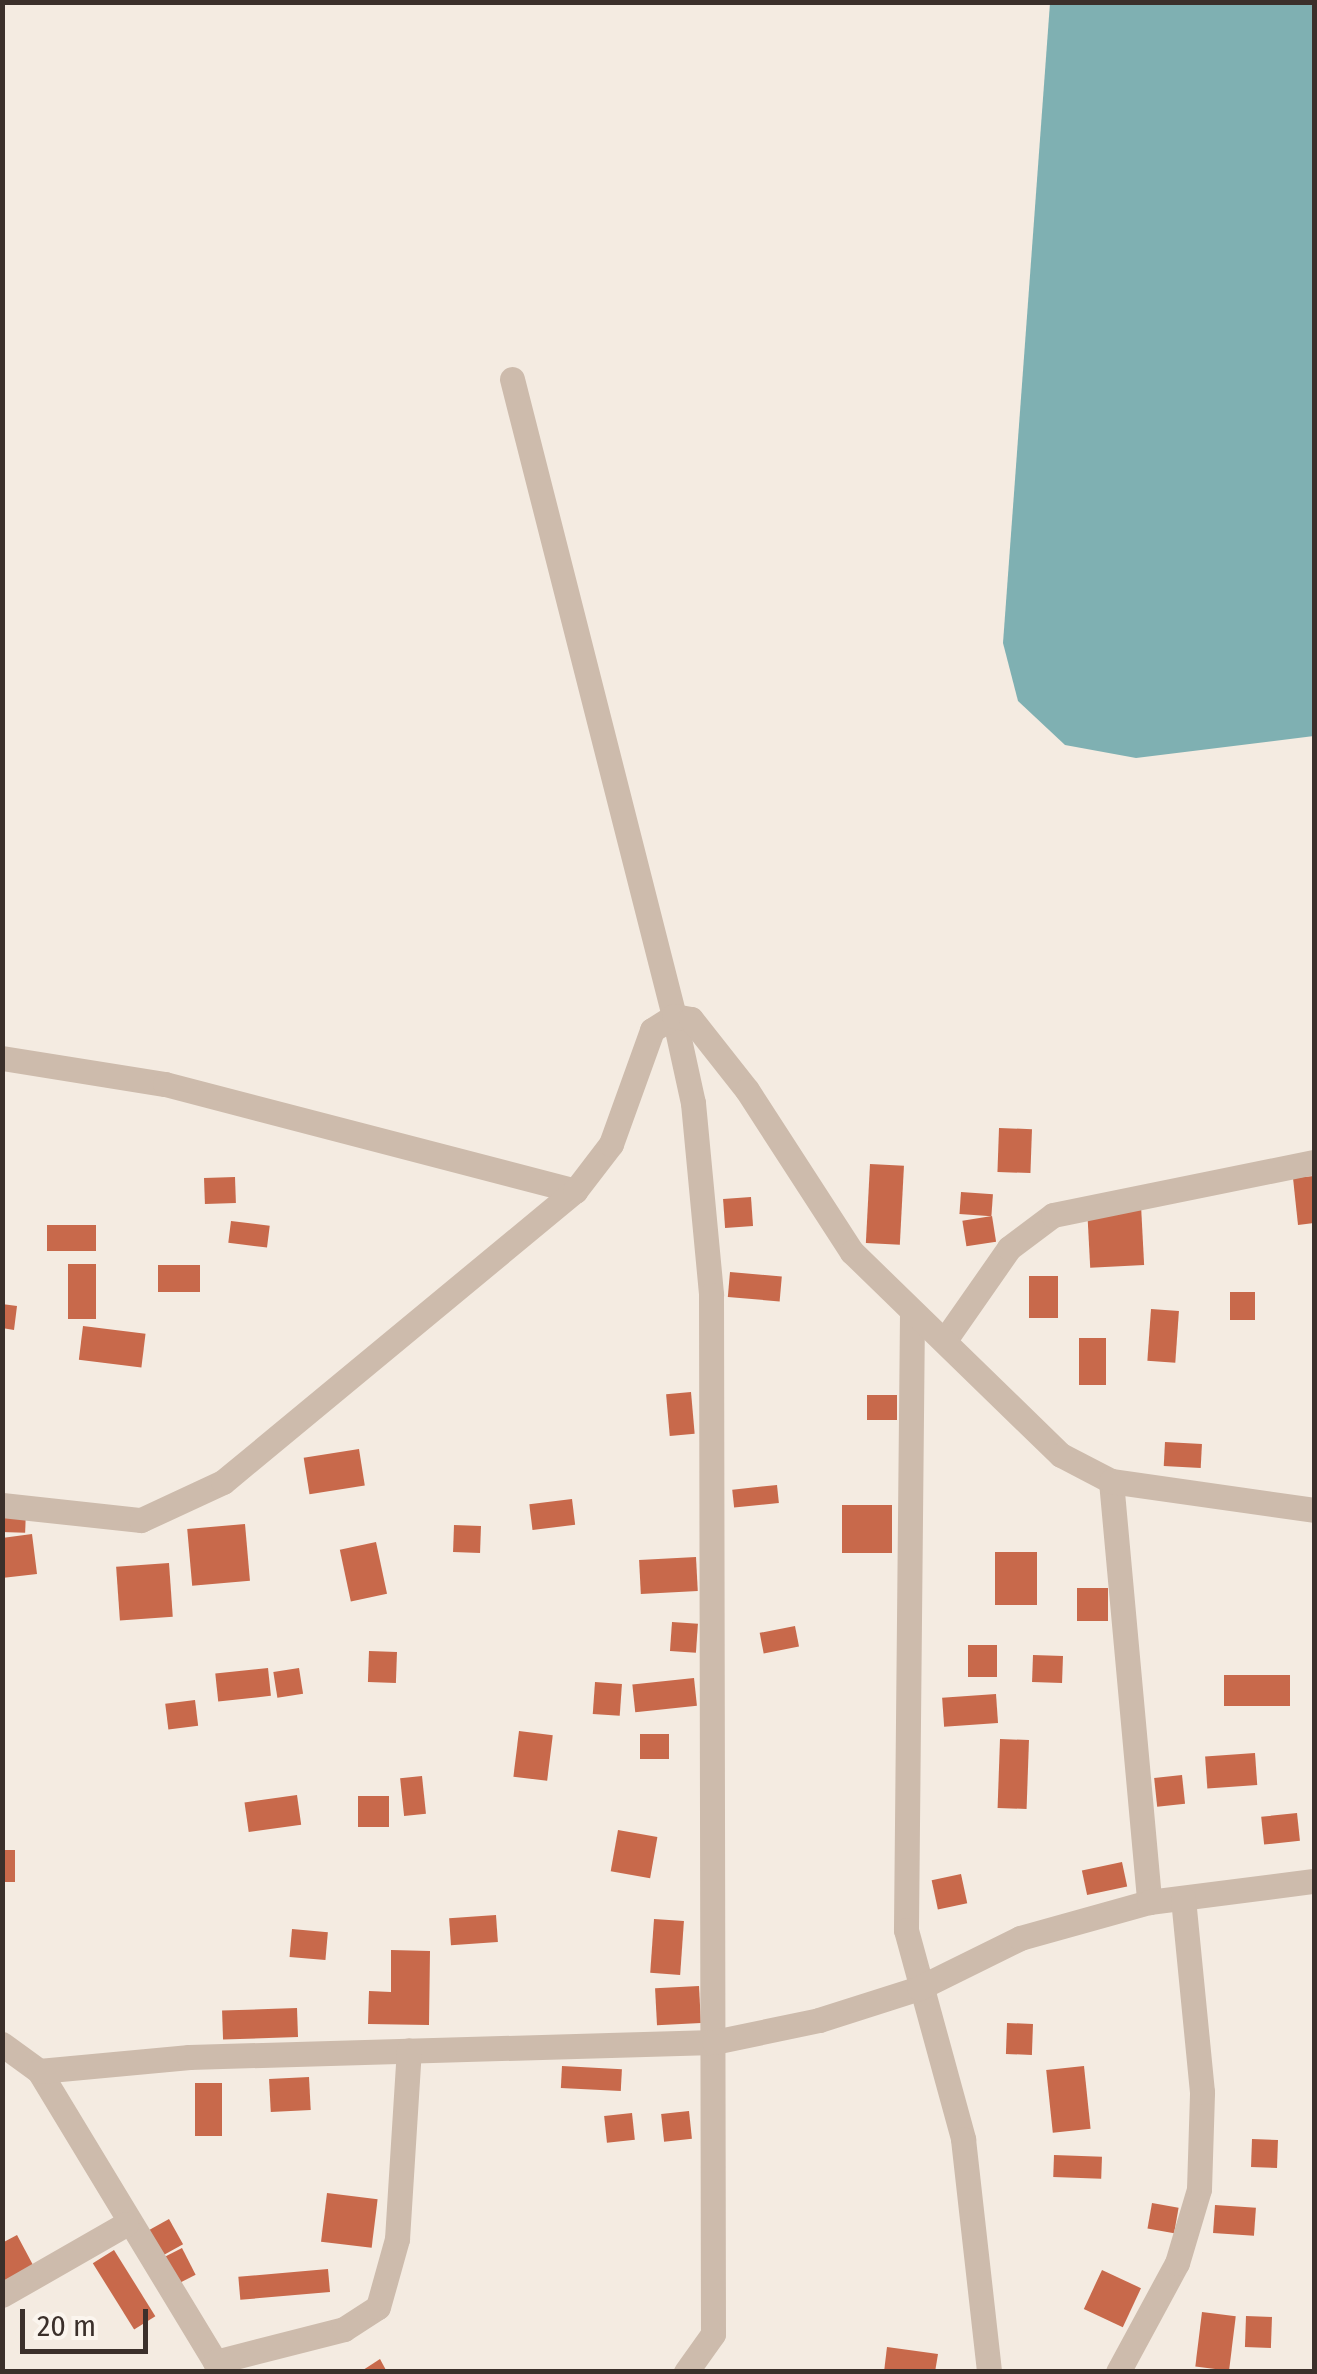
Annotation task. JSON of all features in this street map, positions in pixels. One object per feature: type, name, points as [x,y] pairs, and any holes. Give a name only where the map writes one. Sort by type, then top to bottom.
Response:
[{"type":"street","points":[[512,379],[693,1103],[711,1295],[713,2334],[686,2372]]},
{"type":"street","points":[[2,1505],[102,1522],[181,1506],[575,1190],[611,1144],[652,1030],[674,1016]]},
{"type":"street","points":[[674,1016],[695,1024],[852,1252],[912,1313],[947,1337],[1034,1432],[1111,1481],[1314,1510]]},
{"type":"street","points":[[2,1058],[166,1084],[575,1190]]},
{"type":"street","points":[[947,1337],[1009,1248],[1053,1215],[1314,1162]]},
{"type":"street","points":[[912,1313],[902,1822],[920,1988],[976,2209],[990,2369]]},
{"type":"street","points":[[1111,1481],[1149,1902]]},
{"type":"street","points":[[39,2071],[409,2050],[714,2042],[920,1988],[1020,1938],[1149,1902],[1314,1881]]},
{"type":"street","points":[[1118,2372],[1177,2263],[1199,2189],[1202,2092],[1183,1898]]},
{"type":"street","points":[[2,2044],[39,2071],[126,2224],[218,2367],[344,2329],[378,2307],[398,2239],[409,2050]]},
{"type":"street","points":[[2,2295],[126,2224]]},
{"type":"water","points":[[1050,3],[1314,3],[1314,736],[1136,758],[1065,745],[1018,701],[1003,643]]},
{"type":"building","points":[[999,1128],[1032,1129],[1030,1173],[997,1172]]},
{"type":"building","points":[[870,1164],[904,1166],[900,1245],[866,1243]]},
{"type":"building","points":[[1314,1176],[1314,1223],[1298,1225],[1293,1178]]},
{"type":"building","points":[[235,1177],[236,1203],[205,1204],[204,1178]]},
{"type":"building","points":[[961,1192],[993,1194],[991,1216],[959,1214]]},
{"type":"building","points":[[751,1197],[753,1226],[725,1228],[723,1199]]},
{"type":"building","points":[[1141,1205],[1144,1265],[1090,1268],[1087,1208]]},
{"type":"building","points":[[992,1216],[996,1242],[966,1246],[962,1221]]},
{"type":"building","points":[[231,1221],[270,1226],[267,1248],[228,1243]]},
{"type":"building","points":[[47,1225],[96,1225],[96,1251],[47,1251]]},
{"type":"building","points":[[68,1264],[96,1264],[96,1319],[68,1319]]},
{"type":"building","points":[[158,1265],[200,1265],[200,1292],[158,1292]]},
{"type":"building","points":[[730,1272],[782,1277],[780,1301],[728,1297]]},
{"type":"building","points":[[1029,1276],[1058,1276],[1058,1318],[1029,1318]]},
{"type":"building","points":[[1230,1292],[1255,1292],[1255,1320],[1230,1320]]},
{"type":"building","points":[[2,1304],[17,1306],[14,1330],[2,1328]]},
{"type":"building","points":[[1151,1309],[1179,1311],[1175,1363],[1147,1361]]},
{"type":"building","points":[[83,1326],[146,1334],[141,1367],[79,1360]]},
{"type":"building","points":[[1079,1338],[1106,1338],[1106,1385],[1079,1385]]},
{"type":"building","points":[[691,1392],[695,1434],[670,1436],[666,1394]]},
{"type":"building","points":[[867,1395],[897,1395],[897,1420],[867,1420]]},
{"type":"building","points":[[1165,1442],[1202,1444],[1201,1468],[1164,1466]]},
{"type":"building","points":[[359,1449],[365,1486],[309,1494],[304,1458]]},
{"type":"building","points":[[777,1485],[779,1503],[734,1508],[732,1490]]},
{"type":"building","points":[[572,1499],[575,1525],[532,1530],[529,1504]]},
{"type":"building","points":[[842,1505],[892,1505],[892,1553],[842,1553]]},
{"type":"building","points":[[2,1508],[26,1509],[25,1533],[2,1532]]},
{"type":"building","points":[[245,1524],[250,1581],[192,1586],[187,1529]]},
{"type":"building","points":[[454,1525],[481,1526],[480,1553],[453,1552]]},
{"type":"building","points":[[32,1534],[37,1574],[2,1578],[2,1538]]},
{"type":"building","points":[[376,1542],[387,1594],[351,1602],[340,1550]]},
{"type":"building","points":[[995,1552],[1037,1552],[1037,1605],[995,1605]]},
{"type":"building","points":[[696,1557],[698,1591],[641,1594],[639,1560]]},
{"type":"building","points":[[169,1563],[173,1617],[120,1621],[116,1567]]},
{"type":"building","points":[[1077,1588],[1108,1588],[1108,1621],[1077,1621]]},
{"type":"building","points":[[672,1622],[698,1624],[696,1653],[670,1651]]},
{"type":"building","points":[[795,1626],[799,1647],[764,1653],[760,1633]]},
{"type":"building","points":[[968,1645],[997,1645],[997,1677],[968,1677]]},
{"type":"building","points":[[369,1651],[397,1652],[396,1683],[368,1682]]},
{"type":"building","points":[[1033,1655],[1063,1656],[1062,1683],[1032,1682]]},
{"type":"building","points":[[268,1668],[271,1696],[218,1701],[215,1674]]},
{"type":"building","points":[[299,1668],[303,1694],[277,1698],[273,1672]]},
{"type":"building","points":[[1224,1675],[1290,1675],[1290,1706],[1224,1706]]},
{"type":"building","points":[[694,1678],[697,1706],[635,1712],[632,1684]]},
{"type":"building","points":[[595,1682],[622,1684],[620,1716],[593,1714]]},
{"type":"building","points":[[996,1694],[998,1723],[944,1727],[942,1698]]},
{"type":"building","points":[[195,1700],[198,1726],[168,1729],[165,1704]]},
{"type":"building","points":[[519,1731],[553,1735],[547,1781],[513,1777]]},
{"type":"building","points":[[640,1734],[669,1734],[669,1759],[640,1759]]},
{"type":"building","points":[[1000,1739],[1029,1740],[1027,1809],[998,1808]]},
{"type":"building","points":[[1255,1753],[1257,1785],[1207,1788],[1205,1756]]},
{"type":"building","points":[[1182,1775],[1185,1804],[1157,1807],[1154,1778]]},
{"type":"building","points":[[422,1776],[426,1814],[404,1816],[400,1778]]},
{"type":"building","points":[[297,1795],[301,1825],[249,1832],[245,1802]]},
{"type":"building","points":[[358,1796],[389,1796],[389,1827],[358,1827]]},
{"type":"building","points":[[1297,1813],[1300,1841],[1264,1845],[1261,1817]]},
{"type":"building","points":[[618,1830],[657,1837],[650,1878],[611,1871]]},
{"type":"building","points":[[2,1850],[15,1850],[15,1882],[2,1882]]},
{"type":"building","points":[[1122,1862],[1127,1886],[1087,1895],[1082,1871]]},
{"type":"building","points":[[961,1874],[967,1903],[938,1910],[932,1880]]},
{"type":"building","points":[[496,1915],[498,1942],[451,1945],[449,1918]]},
{"type":"building","points":[[654,1919],[684,1921],[680,1975],[650,1973]]},
{"type":"building","points":[[292,1929],[328,1932],[325,1960],[290,1957]]},
{"type":"building","points":[[391,1950],[430,1951],[429,2025],[368,2024],[369,1991],[391,1992]]},
{"type":"building","points":[[699,1986],[701,2023],[657,2025],[655,1988]]},
{"type":"building","points":[[297,2008],[298,2037],[223,2040],[222,2011]]},
{"type":"building","points":[[1007,2023],[1033,2024],[1032,2055],[1006,2054]]},
{"type":"building","points":[[562,2066],[622,2069],[621,2091],[561,2088]]},
{"type":"building","points":[[1084,2066],[1091,2129],[1053,2133],[1046,2070]]},
{"type":"building","points":[[309,2077],[311,2110],[271,2112],[269,2079]]},
{"type":"building","points":[[195,2083],[222,2083],[222,2136],[195,2136]]},
{"type":"building","points":[[689,2111],[692,2139],[664,2142],[661,2114]]},
{"type":"building","points":[[632,2113],[635,2140],[607,2143],[604,2116]]},
{"type":"building","points":[[1252,2139],[1278,2140],[1277,2168],[1251,2167]]},
{"type":"building","points":[[1054,2155],[1102,2157],[1101,2179],[1053,2177]]},
{"type":"building","points":[[327,2193],[378,2199],[372,2248],[321,2242]]},
{"type":"building","points":[[1152,2203],[1179,2208],[1174,2233],[1147,2229]]},
{"type":"building","points":[[1215,2205],[1256,2208],[1254,2236],[1213,2233]]},
{"type":"building","points":[[169,2219],[183,2244],[153,2261],[139,2235]]},
{"type":"building","points":[[17,2235],[33,2265],[2,2282],[2,2243]]},
{"type":"building","points":[[182,2248],[196,2275],[172,2287],[158,2260]]},
{"type":"building","points":[[114,2250],[155,2316],[134,2329],[93,2263]]},
{"type":"building","points":[[328,2269],[330,2292],[240,2300],[238,2277]]},
{"type":"building","points":[[1102,2270],[1141,2288],[1123,2327],[1084,2309]]},
{"type":"building","points":[[1202,2312],[1236,2316],[1229,2371],[1195,2367]]},
{"type":"building","points":[[1246,2316],[1272,2317],[1271,2348],[1245,2347]]},
{"type":"building","points":[[887,2347],[938,2354],[935,2372],[884,2372]]},
{"type":"building","points":[[380,2359],[387,2372],[360,2372]]}]
